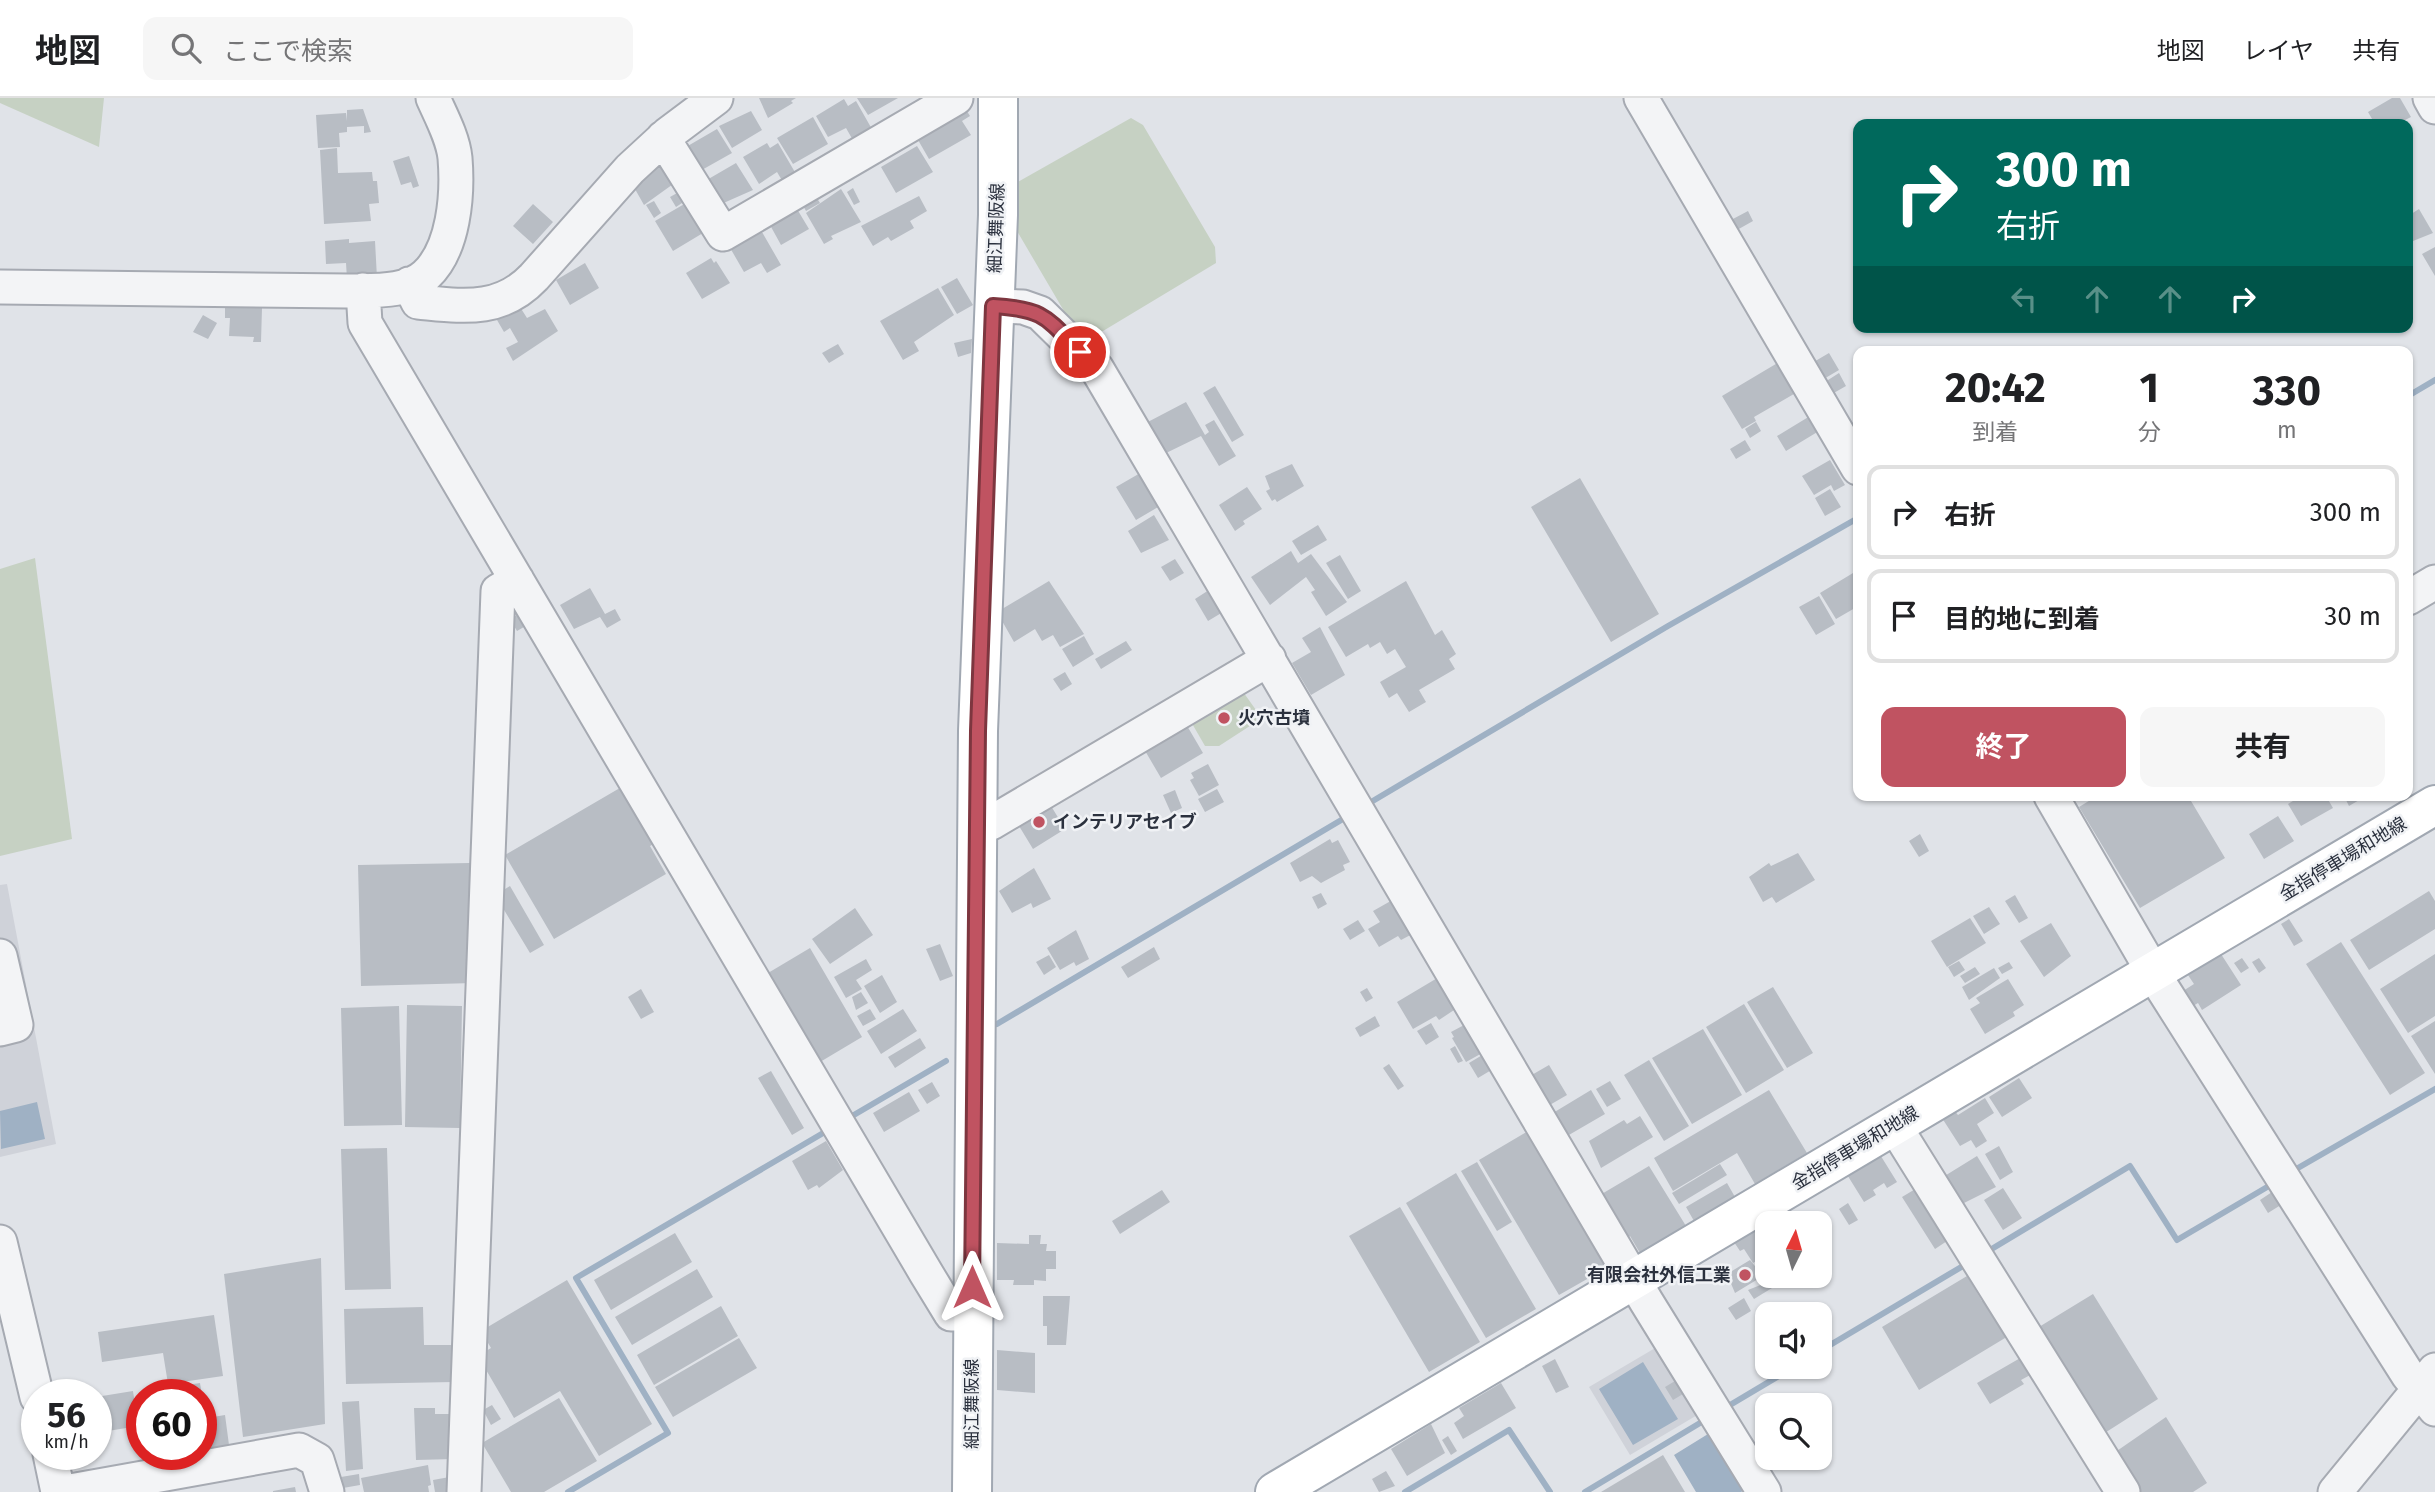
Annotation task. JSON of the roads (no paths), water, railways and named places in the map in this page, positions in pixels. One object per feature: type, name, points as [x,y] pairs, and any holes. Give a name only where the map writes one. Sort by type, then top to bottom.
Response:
[{"type":"main road","name":"細江舞阪線","points":[[972,1492],[976,822],[998,98]]},
{"type":"main road","name":"金指停車場和地線","points":[[1275,1492],[2435,804]]},
{"type":"street","points":[[0,286],[363,290],[409,284],[425,276],[446,243],[453,205],[455,157],[433,98]]},
{"type":"street","points":[[409,284],[418,302],[488,306],[513,295],[534,277],[630,169],[663,138],[716,98]]},
{"type":"street","points":[[663,138],[723,234],[956,98]]},
{"type":"street","points":[[1641,98],[1853,459]]},
{"type":"street","points":[[2430,98],[2435,107]]},
{"type":"street","points":[[363,290],[365,323],[951,1314],[972,1314]]},
{"type":"street","points":[[993,306],[1023,307],[1040,313],[1097,369],[1634,1279],[1763,1492]]},
{"type":"street","points":[[464,1492],[498,591],[517,580]]},
{"type":"street","points":[[2413,595],[2435,582]]},
{"type":"street","points":[[976,822],[991,823],[1269,659]]},
{"type":"street","points":[[2064,801],[2153,972],[2429,1390],[2335,1492]]},
{"type":"street","points":[[0,956],[16,1025],[0,1029]]},
{"type":"street","points":[[1894,1125],[2123,1492]]},
{"type":"street","points":[[0,1242],[33,1379]]},
{"type":"street","points":[[65,1492],[299,1450],[317,1460],[327,1492]]},
{"type":"street","points":[[53,1470],[58,1492]]},
{"type":"water","points":[[37,1102],[45,1139],[1,1149],[0,1111]]},
{"type":"water","points":[[1643,1362],[1678,1419],[1633,1445],[1599,1389]]},
{"type":"water","points":[[1708,1434],[1743,1491],[1696,1492],[1674,1455]]},
{"type":"waterway","points":[[2413,393],[2435,380]]},
{"type":"waterway","points":[[1366,805],[1668,626],[1853,521]]},
{"type":"waterway","points":[[997,1024],[1348,816]]},
{"type":"waterway","points":[[847,1119],[946,1061]]},
{"type":"waterway","points":[[2291,1172],[2435,1089]]},
{"type":"waterway","points":[[568,1492],[668,1433],[576,1278],[830,1129]]},
{"type":"waterway","points":[[1985,1253],[2130,1166],[2177,1240],[2274,1183]]},
{"type":"waterway","points":[[1832,1344],[1968,1263]]},
{"type":"waterway","points":[[1725,1408],[1774,1379]]},
{"type":"waterway","points":[[1585,1492],[1705,1420]]},
{"type":"waterway","points":[[1405,1492],[1509,1430],[1550,1492]]},
{"type":"place","name":"火穴古墳","points":[[1224,718]]},
{"type":"place","name":"インテリアセイブ","points":[[1039,822]]},
{"type":"place","name":"有限会社外信工業","points":[[1745,1275]]}]
